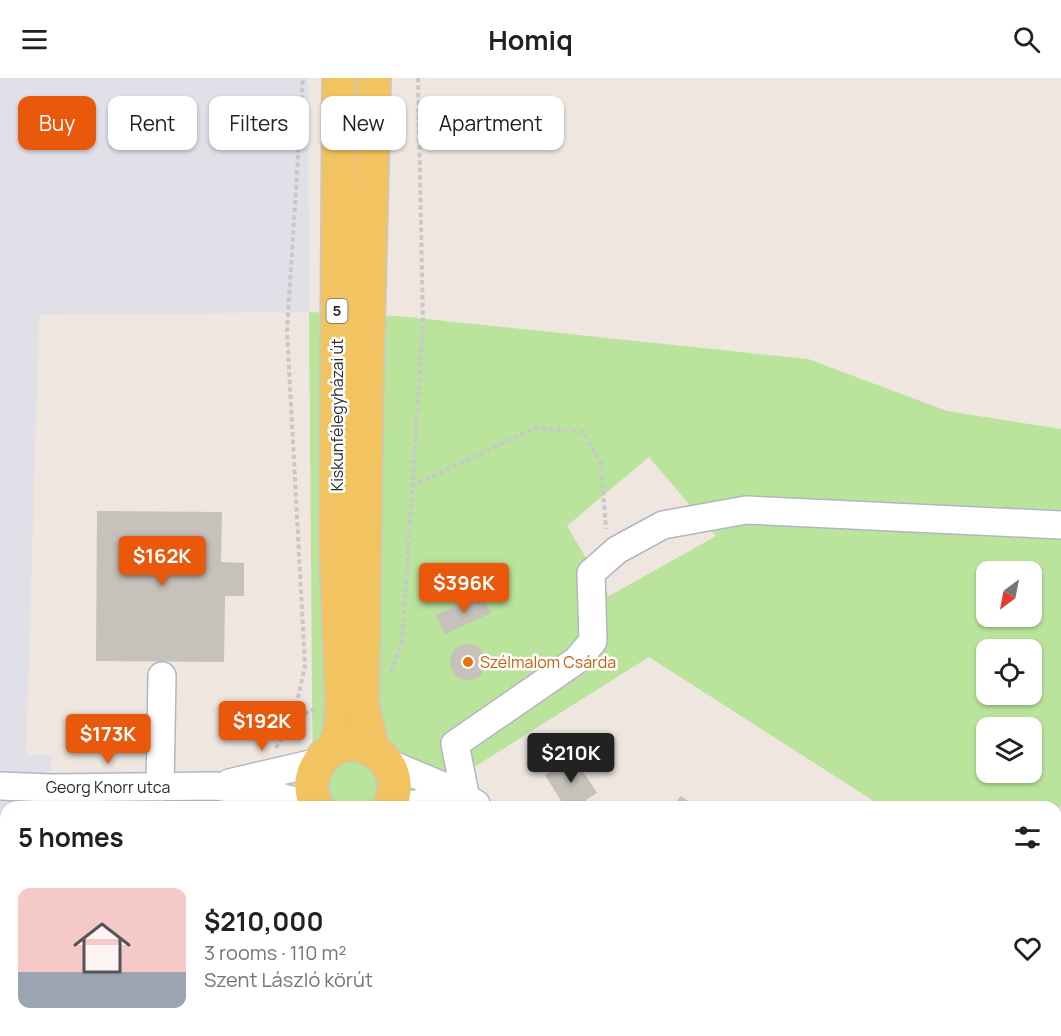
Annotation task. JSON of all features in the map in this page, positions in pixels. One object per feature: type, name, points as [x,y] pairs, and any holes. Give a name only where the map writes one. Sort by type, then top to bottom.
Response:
[{"type":"main road","name":"Kiskunfélegyházai út","points":[[326,756],[340,732],[342,704],[336,545],[339,78]]},
{"type":"main road","name":"Kiskunfélegyházai út","points":[[374,78],[362,706],[380,757]]},
{"type":"main road","points":[[326,756],[343,746],[353,745],[380,757]]},
{"type":"main road","name":"5","points":[[314,801],[311,784],[314,772],[326,756]]},
{"type":"main road","name":"5","points":[[380,757],[392,771],[395,788],[391,801]]},
{"type":"street","points":[[470,801],[455,744],[577,660],[593,641],[591,573],[617,549],[663,525],[746,510],[1061,525]]},
{"type":"street","points":[[160,787],[162,676]]},
{"type":"street","name":"Georg Knorr utca","points":[[217,797],[326,756]]},
{"type":"street","points":[[380,757],[450,789],[467,801]]},
{"type":"street","name":"Georg Knorr utca","points":[[0,786],[76,798],[160,787],[217,797],[277,796],[295,801]]},
{"type":"path","points":[[293,721],[305,666],[287,331],[303,78]]},
{"type":"path","points":[[387,682],[402,642],[423,323],[418,78]]},
{"type":"path","points":[[412,486],[535,428],[583,432],[601,464],[608,557]]},
{"type":"shaded area","points":[[0,78],[308,78],[308,96],[209,96],[209,150],[308,150],[309,312],[39,315],[26,755],[51,755],[50,801],[0,801]]},
{"type":"green space","points":[[309,312],[397,316],[808,359],[947,411],[1061,429],[1061,801],[874,801],[649,657],[421,801],[313,801]],"holes":[[[649,457],[716,536],[609,596],[567,526]]]},
{"type":"building","points":[[97,511],[222,512],[221,562],[244,563],[244,596],[225,596],[224,662],[96,661]]},
{"type":"building","points":[[482,594],[491,613],[445,634],[436,615]]},
{"type":"building","points":[[468,644],[481,649],[486,662],[481,675],[468,680],[455,675],[450,662],[455,649]]},
{"type":"building","points":[[573,756],[597,793],[587,801],[561,801],[545,775]]},
{"type":"building","points":[[681,796],[688,801],[677,801]]},
{"type":"place","name":"Szélmalom Csárda","points":[[468,662]]}]
